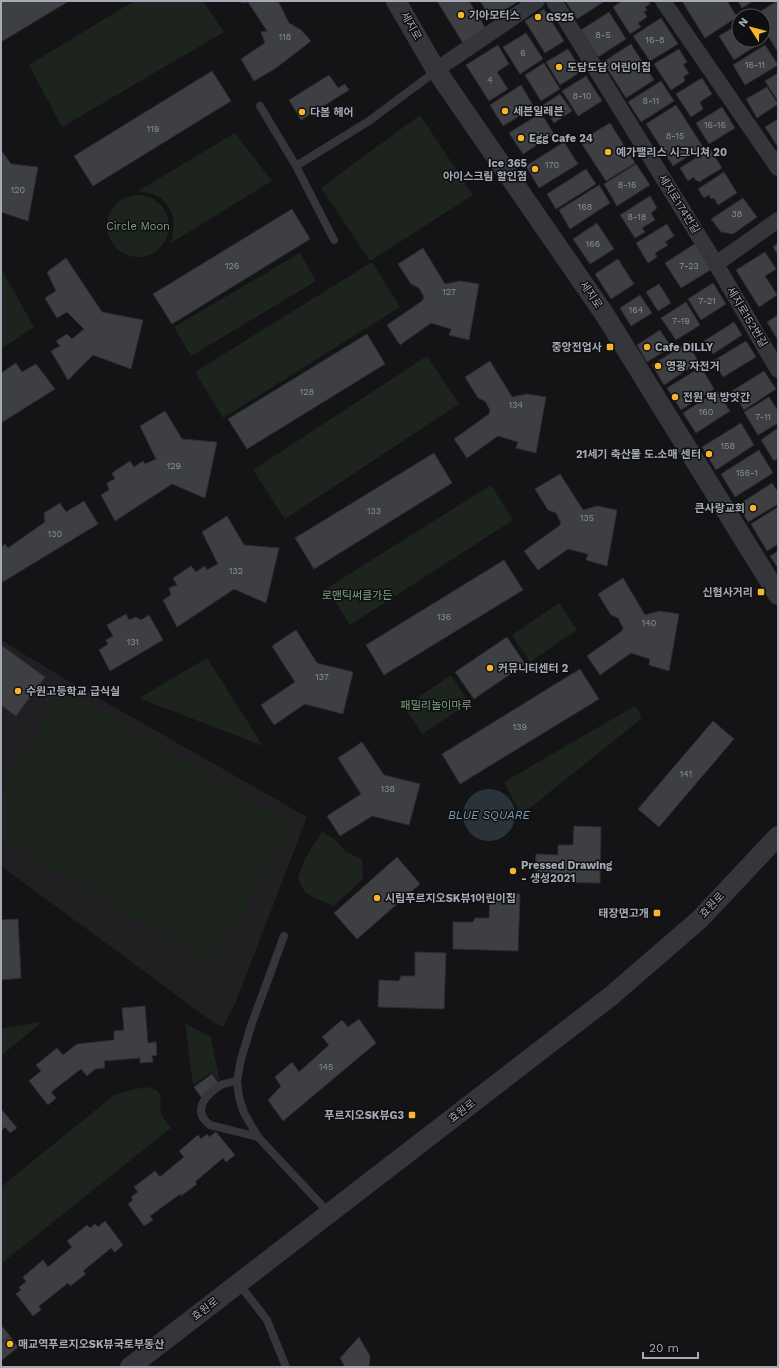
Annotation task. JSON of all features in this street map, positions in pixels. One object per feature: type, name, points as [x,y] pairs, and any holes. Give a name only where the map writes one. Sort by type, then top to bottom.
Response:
[{"type":"street","name":"세지로","points":[[396,1],[436,70],[605,315],[778,595]]},
{"type":"street","points":[[436,70],[537,1]]},
{"type":"street","name":"세지로174번길","points":[[554,1],[716,264]]},
{"type":"street","points":[[663,1],[778,168]]},
{"type":"street","points":[[716,264],[778,220]]},
{"type":"street","name":"세지로152번길","points":[[716,264],[778,370]]},
{"type":"street","name":"효원로","points":[[130,1367],[611,996],[700,919],[778,836]]},
{"type":"lane","points":[[296,166],[368,121],[436,70]]},
{"type":"lane","points":[[260,106],[296,166],[334,240]]},
{"type":"lane","points":[[284,936],[252,1023],[241,1059],[237,1081],[239,1097],[244,1113],[258,1137],[329,1214]]},
{"type":"lane","points":[[237,1081],[222,1084],[211,1092],[203,1102],[201,1109],[202,1115],[205,1121],[210,1124],[258,1137]]},
{"type":"lane","points":[[239,1283],[267,1320],[286,1367]]},
{"type":"shaded area","points":[[1,640],[65,679],[307,817],[235,1004],[223,1027],[213,1022],[1,866]]},
{"type":"green space","points":[[134,1],[203,1],[224,32],[62,127],[29,65]]},
{"type":"green space","points":[[420,115],[473,195],[370,261],[321,188]]},
{"type":"green space","points":[[235,133],[272,181],[171,243],[173,218],[164,201],[160,197],[138,191]]},
{"type":"green space","name":"Circle Moon","points":[[132,195],[144,195],[160,204],[167,214],[169,226],[167,238],[160,248],[144,257],[132,257],[121,252],[112,243],[107,232],[107,220],[112,209],[121,200]]},
{"type":"green space","points":[[300,253],[316,281],[191,356],[174,327]]},
{"type":"green space","points":[[372,262],[400,307],[223,418],[195,372]]},
{"type":"green space","points":[[3,272],[34,327],[1,349],[1,274]]},
{"type":"green space","points":[[427,356],[459,404],[285,519],[253,470]]},
{"type":"green space","name":"로맨틱써클가든","points":[[491,485],[513,520],[350,625],[327,588]]},
{"type":"green space","points":[[559,603],[577,630],[530,662],[512,635]]},
{"type":"green space","points":[[207,658],[263,746],[139,698]]},
{"type":"green space","name":"패밀리놀이마루","points":[[451,675],[469,703],[422,734],[404,707]]},
{"type":"green space","points":[[64,688],[294,826],[211,964],[1,838],[1,792]]},
{"type":"green space","points":[[635,706],[642,718],[521,815],[504,782]]},
{"type":"green space","points":[[323,830],[346,852],[362,859],[363,879],[334,906],[305,892],[298,879],[305,859]]},
{"type":"green space","points":[[42,1022],[1,1056],[1,1028]]},
{"type":"green space","points":[[185,1023],[211,1037],[220,1083],[212,1072],[193,1085]]},
{"type":"green space","points":[[148,1087],[158,1091],[160,1097],[161,1114],[171,1128],[1,1264],[1,1187],[114,1095]]},
{"type":"water","name":"BLUE SQUARE","points":[[489,789],[499,791],[507,797],[513,805],[515,815],[513,825],[507,833],[499,839],[489,841],[479,839],[471,833],[465,825],[463,815],[465,805],[471,797],[479,791]]},
{"type":"building","points":[[1,1],[69,1],[1,42]]},
{"type":"building","points":[[241,1],[278,1],[289,23],[301,30],[311,41],[276,68],[254,81],[241,59],[265,43],[261,32],[267,31],[248,2],[242,3]]},
{"type":"building","name":"기아모터스","points":[[437,1],[469,1],[486,29],[463,43]]},
{"type":"building","points":[[480,1],[519,1],[491,19]]},
{"type":"building","points":[[605,1],[577,19],[566,2]]},
{"type":"building","points":[[622,1],[648,1],[650,4],[645,7],[647,10],[644,12],[647,17],[638,23],[641,27],[630,34],[613,7]]},
{"type":"building","points":[[682,1],[727,1],[731,8],[731,21],[705,38]]},
{"type":"building","points":[[738,1],[753,1],[742,8]]},
{"type":"building","points":[[778,1],[778,52],[771,41],[771,8],[766,8]]},
{"type":"building","points":[[544,9],[564,41],[545,53],[525,21]]},
{"type":"building","points":[[609,12],[626,39],[598,57],[581,30]]},
{"type":"building","points":[[661,18],[678,44],[650,61],[633,36]]},
{"type":"building","points":[[731,29],[731,48],[752,48],[734,60],[719,36]]},
{"type":"building","points":[[526,33],[543,59],[520,74],[503,47]]},
{"type":"building","points":[[631,44],[654,80],[626,98],[603,62]]},
{"type":"building","points":[[498,45],[509,64],[497,72],[508,89],[489,101],[466,65]]},
{"type":"building","points":[[760,48],[767,48],[778,65],[745,85],[733,65]]},
{"type":"building","points":[[568,49],[582,71],[560,85],[546,62]]},
{"type":"building","points":[[679,49],[687,62],[683,65],[689,73],[683,77],[685,80],[682,83],[671,90],[654,64]]},
{"type":"building","points":[[544,63],[560,89],[541,101],[525,75]]},
{"type":"building","points":[[212,71],[231,101],[93,186],[74,156]]},
{"type":"building","points":[[778,73],[778,101],[765,81]]},
{"type":"building","points":[[329,75],[338,88],[345,84],[349,90],[301,120],[289,100]]},
{"type":"building","points":[[586,76],[602,101],[578,116],[562,91]]},
{"type":"building","points":[[702,78],[712,94],[700,102],[703,109],[691,117],[676,94]]},
{"type":"building","points":[[661,81],[674,101],[641,122],[628,102]]},
{"type":"building","points":[[521,85],[534,107],[503,126],[490,105]]},
{"type":"building","points":[[767,87],[778,104],[757,118],[746,99]]},
{"type":"building","points":[[560,94],[572,111],[554,123],[543,105]]},
{"type":"building","points":[[676,105],[703,147],[673,166],[646,124]]},
{"type":"building","points":[[722,107],[735,128],[709,144],[696,123]]},
{"type":"building","points":[[541,113],[554,134],[523,154],[509,133]]},
{"type":"building","points":[[778,119],[778,147],[765,127]]},
{"type":"building","name":"예가팰리스 시그니쳐 20","points":[[610,123],[635,163],[606,181],[580,141]]},
{"type":"building","points":[[564,142],[578,164],[539,188],[526,166]]},
{"type":"building","points":[[710,149],[722,168],[699,182],[697,180],[696,181],[694,177],[688,181],[680,168]]},
{"type":"building","points":[[1,150],[11,164],[38,167],[28,221],[1,212]]},
{"type":"building","points":[[636,164],[650,185],[617,206],[604,184]]},
{"type":"building","points":[[586,169],[596,184],[556,209],[547,194]]},
{"type":"building","points":[[724,172],[737,193],[718,205],[714,198],[711,199],[709,195],[704,198],[698,189]]},
{"type":"building","points":[[599,185],[610,203],[570,229],[559,210]]},
{"type":"building","points":[[650,196],[657,208],[651,213],[655,220],[642,228],[645,232],[635,238],[620,215]]},
{"type":"building","points":[[743,198],[757,217],[733,234],[721,232],[711,219]]},
{"type":"building","points":[[292,209],[310,239],[172,324],[153,294]]},
{"type":"building","points":[[597,223],[614,249],[590,264],[573,239]]},
{"type":"building","points":[[667,224],[674,236],[665,242],[668,245],[655,253],[657,257],[648,263],[636,243]]},
{"type":"building","points":[[696,243],[712,269],[681,288],[665,263]]},
{"type":"building","points":[[778,243],[778,255],[773,247]]},
{"type":"building","points":[[423,248],[445,284],[460,281],[479,284],[469,340],[449,335],[451,329],[431,323],[400,345],[387,325],[422,301],[424,297],[419,288],[411,284],[398,264]]},
{"type":"building","points":[[765,252],[776,269],[765,276],[777,295],[759,307],[736,270]]},
{"type":"building","points":[[66,258],[102,312],[143,320],[131,369],[93,355],[68,380],[51,351],[60,346],[56,341],[67,334],[72,339],[84,329],[67,312],[57,318],[45,298],[56,291],[47,272]]},
{"type":"building","points":[[618,259],[634,284],[611,299],[595,274]]},
{"type":"building","points":[[713,283],[726,304],[701,320],[688,299]]},
{"type":"building","points":[[659,284],[671,303],[658,311],[646,292]]},
{"type":"building","points":[[640,295],[652,313],[631,326],[620,308]]},
{"type":"building","points":[[686,302],[700,325],[676,340],[661,318]]},
{"type":"building","points":[[778,315],[778,340],[767,322]]},
{"type":"building","points":[[734,322],[742,335],[713,354],[704,341]]},
{"type":"building","points":[[660,330],[671,347],[647,362],[637,345]]},
{"type":"building","points":[[367,334],[385,364],[247,449],[228,419]]},
{"type":"building","points":[[746,341],[756,357],[723,377],[713,361]]},
{"type":"building","points":[[687,343],[699,362],[664,385],[652,365]]},
{"type":"building","points":[[490,361],[512,397],[527,394],[546,397],[536,453],[516,448],[518,442],[498,436],[467,458],[454,439],[489,414],[490,410],[485,401],[478,398],[465,377]]},
{"type":"building","points":[[16,363],[22,372],[36,364],[55,389],[1,423],[1,373]]},
{"type":"building","points":[[701,367],[714,389],[681,410],[667,388]]},
{"type":"building","points":[[764,371],[776,389],[744,410],[732,391]]},
{"type":"building","points":[[717,391],[730,411],[696,433],[683,413]]},
{"type":"building","points":[[769,397],[778,411],[778,423],[758,435],[744,412]]},
{"type":"building","points":[[165,411],[182,439],[217,442],[205,498],[172,484],[115,521],[101,495],[109,490],[107,483],[115,479],[112,473],[130,461],[134,467],[143,461],[145,464],[156,459],[140,426]]},
{"type":"building","points":[[741,423],[754,445],[716,470],[702,447]]},
{"type":"building","points":[[778,428],[778,458],[774,461],[761,440]]},
{"type":"building","points":[[759,450],[773,473],[735,497],[721,474]]},
{"type":"building","points":[[434,453],[452,483],[314,569],[295,538]]},
{"type":"building","points":[[560,474],[583,510],[597,506],[617,510],[607,566],[586,560],[588,554],[568,549],[538,570],[524,551],[561,523],[556,513],[548,510],[535,489]]},
{"type":"building","points":[[772,483],[778,492],[778,504],[748,522],[738,505]]},
{"type":"building","points":[[84,501],[98,524],[1,583],[1,547],[5,544],[8,548],[45,522],[44,513],[60,503],[66,512]]},
{"type":"building","points":[[778,507],[778,544],[767,551],[751,524]]},
{"type":"building","points":[[227,516],[244,545],[279,548],[266,603],[234,589],[177,627],[163,600],[171,595],[169,588],[177,585],[173,578],[191,566],[196,572],[205,566],[207,570],[218,564],[202,532]]},
{"type":"building","points":[[778,551],[778,568],[770,556]]},
{"type":"building","points":[[504,560],[523,590],[384,675],[366,645]]},
{"type":"building","points":[[623,578],[645,615],[660,611],[679,614],[669,671],[649,665],[650,659],[631,653],[600,675],[587,656],[622,631],[623,628],[618,618],[611,615],[598,594]]},
{"type":"building","points":[[126,614],[129,620],[136,617],[141,620],[149,615],[163,640],[110,671],[99,650],[108,644],[106,640],[113,636],[107,625]]},
{"type":"building","points":[[296,630],[317,663],[353,672],[343,714],[305,704],[274,725],[261,705],[295,682],[272,646]]},
{"type":"building","name":"커뮤니티센터 2","points":[[507,637],[525,664],[474,699],[455,672]]},
{"type":"building","name":"수원고등학교 급식실","points":[[1,645],[45,677],[16,716],[1,705]]},
{"type":"building","points":[[580,669],[599,699],[460,784],[442,754]]},
{"type":"building","points":[[713,721],[734,739],[659,827],[638,809]]},
{"type":"building","points":[[362,742],[384,775],[420,784],[409,825],[372,816],[340,836],[327,816],[361,794],[338,758]]},
{"type":"building","points":[[574,826],[601,827],[600,883],[535,882],[536,854],[558,855],[558,845],[573,845]]},
{"type":"building","name":"시립푸르지오SK뷰1어린이집","points":[[397,857],[420,884],[357,939],[334,913]]},
{"type":"building","points":[[490,894],[520,894],[518,951],[453,949],[453,922],[473,922],[475,918],[489,918]]},
{"type":"building","points":[[18,919],[21,978],[1,980],[1,920]]},
{"type":"building","points":[[415,952],[446,953],[444,1009],[378,1007],[379,980],[399,981],[401,976],[415,976]]},
{"type":"building","points":[[145,1006],[148,1043],[156,1042],[157,1055],[152,1056],[153,1062],[140,1063],[140,1058],[104,1061],[105,1068],[95,1069],[87,1076],[81,1069],[51,1092],[56,1098],[48,1105],[29,1081],[41,1071],[36,1065],[57,1048],[63,1055],[77,1044],[114,1040],[114,1031],[124,1030],[122,1008]]},
{"type":"building","points":[[359,1019],[376,1043],[283,1121],[268,1100],[281,1086],[275,1077],[292,1062],[299,1072],[329,1045],[322,1037],[342,1020],[348,1027]]},
{"type":"building","points":[[212,1074],[219,1084],[201,1097],[194,1087]]},
{"type":"building","points":[[1,1109],[17,1128],[10,1133],[5,1127],[1,1131]]},
{"type":"building","points":[[216,1132],[235,1155],[226,1162],[223,1158],[195,1182],[197,1184],[181,1196],[180,1194],[150,1216],[153,1220],[144,1226],[128,1204],[133,1200],[131,1197],[138,1192],[134,1187],[155,1171],[160,1177],[184,1157],[179,1151],[198,1135],[201,1139],[207,1134],[209,1137]]},
{"type":"building","points":[[105,1221],[123,1245],[115,1252],[111,1248],[83,1271],[86,1274],[70,1286],[68,1283],[39,1306],[41,1310],[33,1316],[16,1294],[21,1290],[19,1287],[26,1282],[23,1277],[43,1260],[48,1267],[72,1247],[67,1241],[87,1225],[90,1228],[95,1224],[98,1227]]},
{"type":"building","points":[[1,1325],[10,1336],[1,1343]]},
{"type":"building","points":[[10,1336],[18,1347],[1,1361],[1,1343]]},
{"type":"building","points":[[359,1337],[370,1356],[369,1367],[345,1367],[340,1358]]},
{"type":"place","name":"기아모터스","points":[[461,15]]},
{"type":"place","name":"GS25","points":[[538,17]]},
{"type":"place","name":"도담도담 어린이집","points":[[559,67]]},
{"type":"place","name":"세븐일레븐","points":[[505,111]]},
{"type":"place","name":"다봄 헤어","points":[[302,112]]},
{"type":"place","name":"Egg Cafe 24","points":[[521,138]]},
{"type":"place","name":"예가팰리스 시그니쳐 20","points":[[608,152]]},
{"type":"place","name":"Ice 365 아이스크림 할인점","points":[[535,169]]},
{"type":"place","name":"중앙전업사","points":[[610,347]]},
{"type":"place","name":"Cafe DILLY","points":[[647,347]]},
{"type":"place","name":"영광 자전거","points":[[658,366]]},
{"type":"place","name":"전원 떡 방앗간","points":[[675,397]]},
{"type":"place","name":"21세기 축산물 도.소매 센터","points":[[709,454]]},
{"type":"place","name":"큰사랑교회","points":[[753,508]]},
{"type":"place","name":"신협사거리","points":[[761,592]]},
{"type":"place","name":"커뮤니티센터 2","points":[[490,668]]},
{"type":"place","name":"수원고등학교 급식실","points":[[18,691]]},
{"type":"place","name":"Pressed Drawing - 생성2021","points":[[513,871]]},
{"type":"place","name":"시립푸르지오SK뷰1어린이집","points":[[377,898]]},
{"type":"place","name":"태장면고개","points":[[657,913]]},
{"type":"place","name":"푸르지오SK뷰G3","points":[[412,1115]]},
{"type":"place","name":"매교역푸르지오SK뷰국토부동산","points":[[10,1344]]}]
